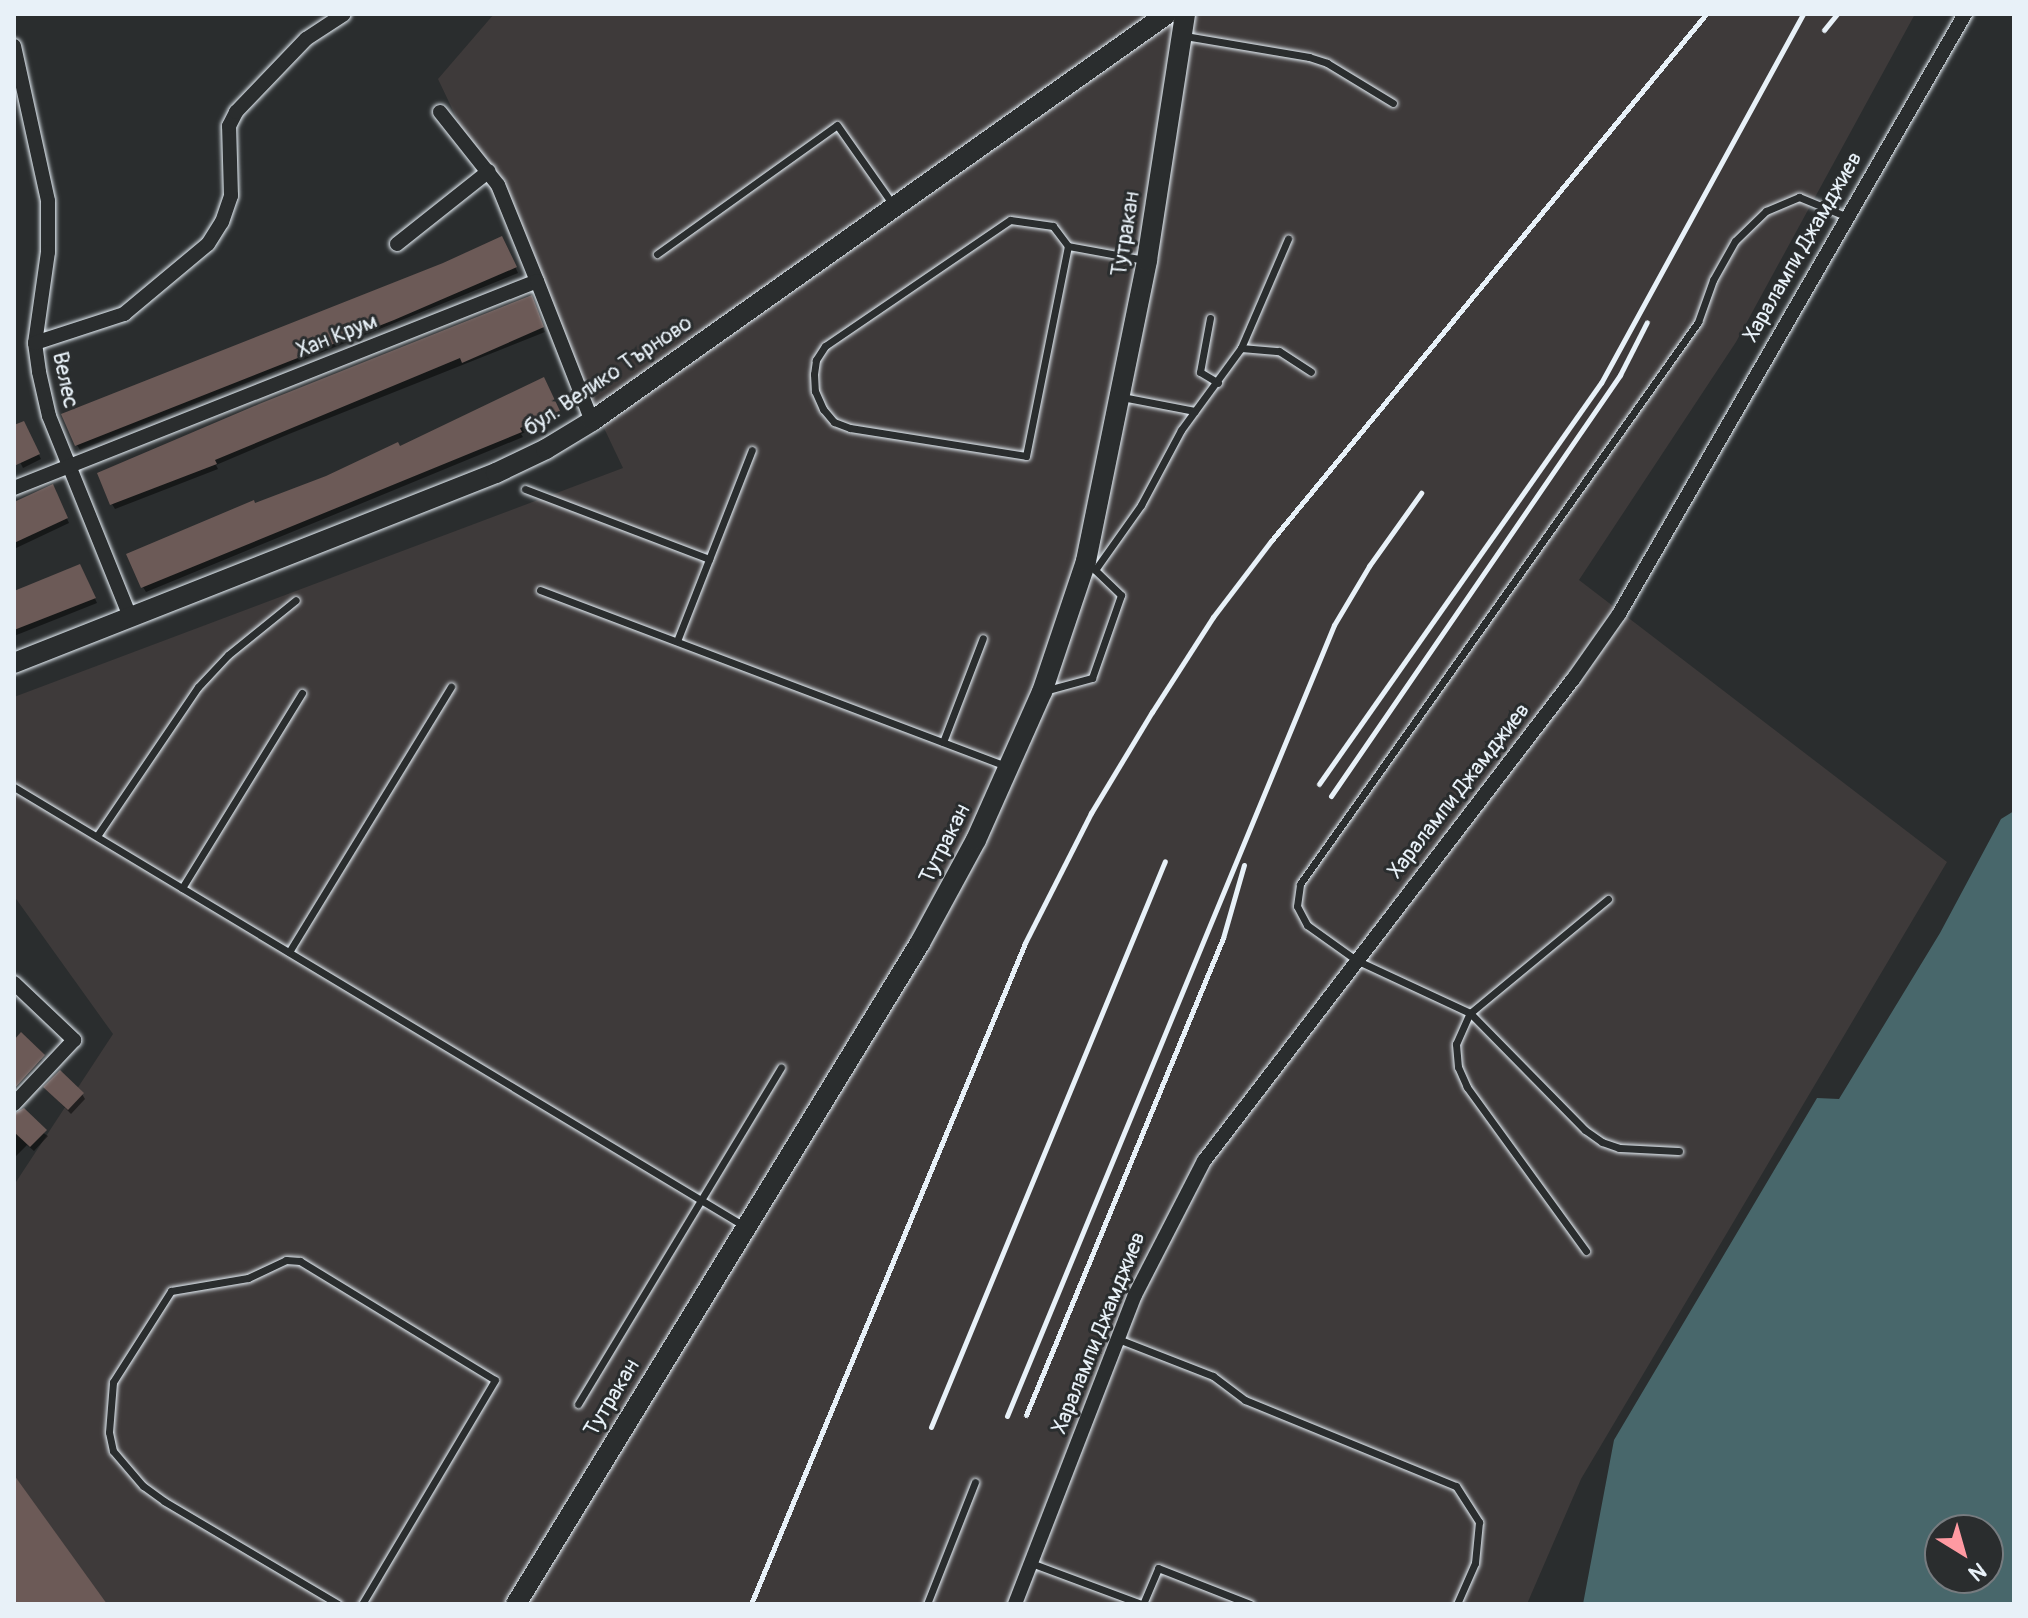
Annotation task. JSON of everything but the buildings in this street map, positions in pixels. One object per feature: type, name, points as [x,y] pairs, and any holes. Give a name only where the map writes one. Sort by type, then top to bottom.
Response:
[{"type":"street","points":[[35,343],[124,314],[208,244],[222,222],[231,196],[229,126],[236,112],[306,39],[344,14]]},
{"type":"street","name":"бул. Велико Търново","points":[[14,663],[496,473],[592,421],[1167,14]]},
{"type":"street","name":"Тутракан","points":[[516,1604],[744,1226],[920,943],[976,840],[1042,692],[1090,566],[1147,260],[1185,14]]},
{"type":"street","name":"Харалампи Джамджиев","points":[[1015,1604],[1118,1339],[1169,1224],[1204,1161],[1574,678],[1619,614],[1845,216],[1965,14]]},
{"type":"street","name":"Велес","points":[[14,46],[48,201],[48,252],[35,343],[49,416],[130,616]]},
{"type":"street","points":[[440,112],[498,185],[592,421]]},
{"type":"street","points":[[397,244],[489,171]]},
{"type":"street","name":"Хан Крум","points":[[14,488],[537,281]]},
{"type":"street","points":[[14,983],[74,1040],[14,1104]]},
{"type":"lane","points":[[1181,35],[1309,57],[1327,63],[1393,103]]},
{"type":"lane","points":[[657,254],[837,125],[894,206]]},
{"type":"lane","points":[[1679,1151],[1619,1148],[1602,1142],[1585,1130],[1470,1013],[1356,960],[1307,925],[1297,906],[1300,884],[1698,322],[1713,280],[1735,241],[1766,211],[1799,197],[1845,216]]},
{"type":"lane","points":[[1068,246],[1026,456],[850,428],[834,422],[823,409],[815,391],[814,374],[816,360],[825,346],[1010,220],[1053,226],[1068,246],[1147,260]]},
{"type":"lane","points":[[1042,692],[1092,678],[1121,595],[1090,566],[1126,529],[1166,455],[1241,348],[1288,239]]},
{"type":"lane","points":[[1210,318],[1200,372],[1218,383]]},
{"type":"lane","points":[[1241,348],[1279,351],[1311,372]]},
{"type":"lane","points":[[1120,396],[1195,411]]},
{"type":"lane","points":[[677,641],[752,450]]},
{"type":"lane","points":[[525,489],[709,559]]},
{"type":"lane","points":[[540,590],[1008,767]]},
{"type":"lane","points":[[97,836],[198,687],[228,655],[296,600]]},
{"type":"lane","points":[[943,742],[983,638]]},
{"type":"lane","points":[[289,952],[451,687]]},
{"type":"lane","points":[[182,888],[302,693]]},
{"type":"lane","points":[[14,787],[744,1226]]},
{"type":"lane","points":[[1586,1251],[1467,1087],[1458,1067],[1456,1044],[1470,1013],[1608,899]]},
{"type":"lane","points":[[578,1404],[781,1067]]},
{"type":"lane","points":[[338,1604],[164,1501],[143,1486],[113,1451],[109,1432],[113,1382],[171,1291],[248,1278],[286,1260],[300,1261],[495,1380],[362,1604]]},
{"type":"lane","points":[[1118,1339],[1213,1376],[1245,1400],[1456,1486],[1475,1512],[1480,1533],[1475,1563],[1457,1604]]},
{"type":"lane","points":[[927,1604],[975,1482]]},
{"type":"lane","points":[[1031,1563],[1142,1604],[1158,1568],[1250,1604]]},
{"type":"shaded area","points":[[494,14],[1915,14],[1736,342],[1579,580],[1947,862],[1581,1479],[1527,1604],[14,1604],[14,1185],[113,1034],[14,896],[14,697],[623,468],[438,79]]},
{"type":"water","points":[[2014,811],[2014,1604],[1583,1604],[1614,1440],[1817,1098],[1839,1099],[1940,933],[2001,819]]},
{"type":"railway","points":[[751,1604],[1025,943],[1091,813],[1213,617],[1271,541],[1706,14]]},
{"type":"railway","points":[[1319,784],[1601,383],[1803,14]]},
{"type":"railway","points":[[1824,30],[1837,14]]},
{"type":"railway","points":[[1331,796],[1620,375],[1647,322]]},
{"type":"railway","points":[[1007,1416],[1334,625],[1369,566],[1421,493]]},
{"type":"railway","points":[[931,1427],[1165,861]]},
{"type":"railway","points":[[1026,1415],[1223,938],[1244,865]]}]
